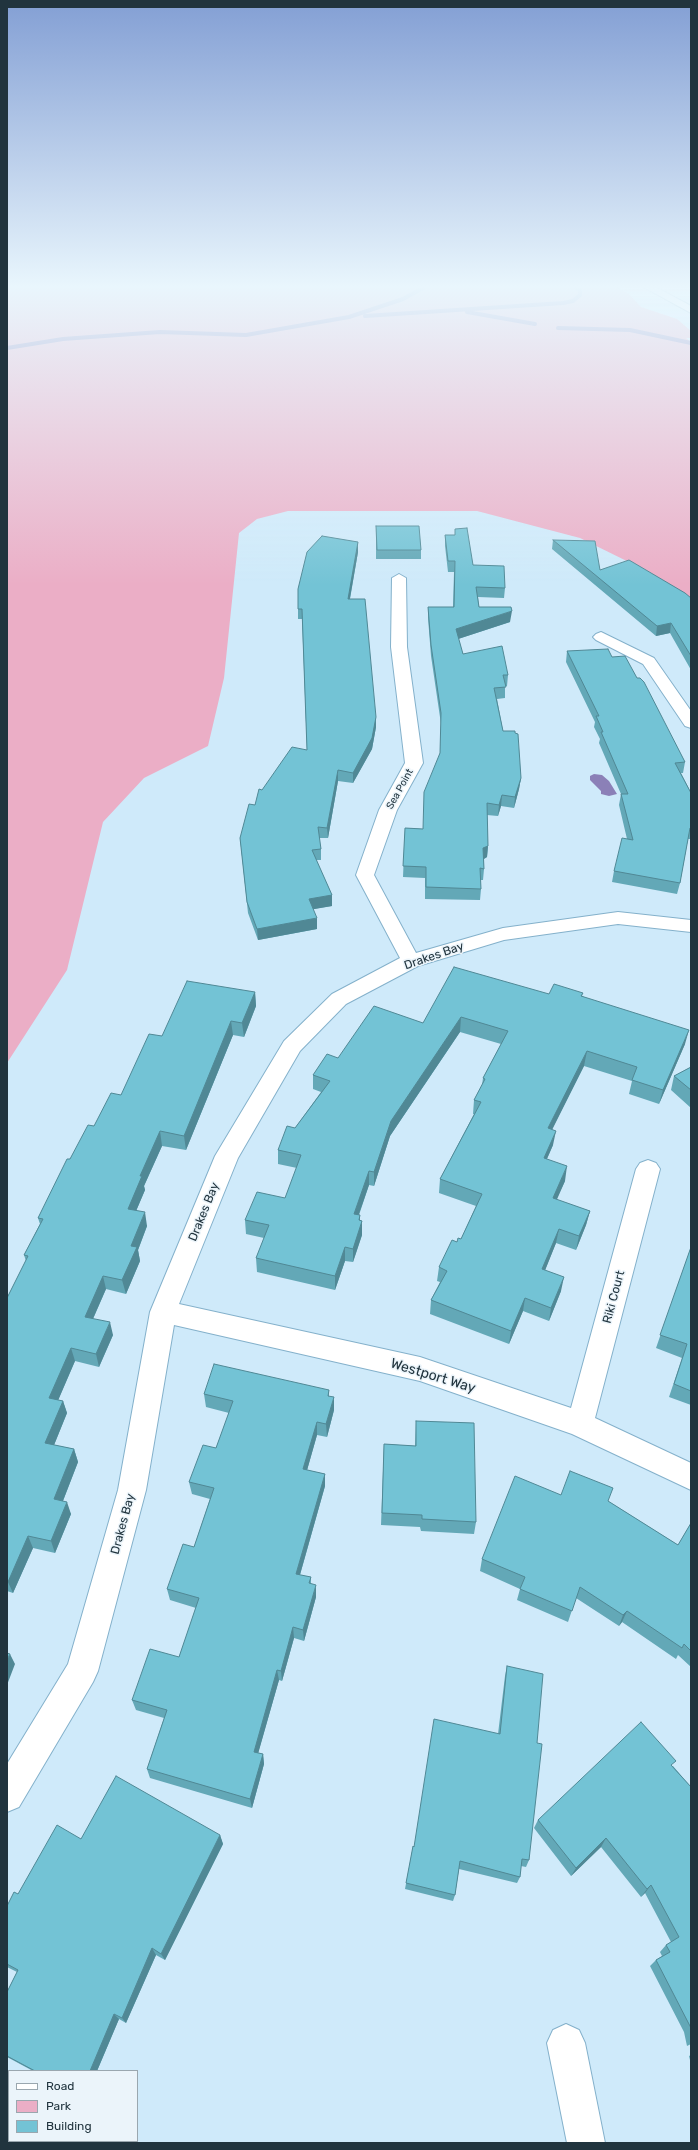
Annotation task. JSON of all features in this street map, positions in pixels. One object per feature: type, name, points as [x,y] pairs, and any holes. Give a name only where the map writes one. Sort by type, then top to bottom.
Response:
[{"type":"street","name":"Sea Point","points":[[399,578],[398,647],[414,763],[388,810],[365,875],[411,961]]},
{"type":"street","points":[[601,636],[650,661],[691,723]]},
{"type":"street","name":"Drakes Bay","points":[[7,1795],[82,1671],[132,1490],[163,1312],[227,1156],[292,1046],[339,999],[411,961],[503,934],[618,918],[691,926]]},
{"type":"street","name":"Riki Court","points":[[580,1424],[648,1169]]},
{"type":"street","name":"Westport Way","points":[[163,1312],[420,1369],[580,1424],[691,1477]]},
{"type":"street","points":[[566,2043],[586,2143]]},
{"type":"green space","points":[[7,384],[691,384],[691,600],[647,571],[580,538],[477,511],[288,511],[257,519],[239,533],[224,678],[208,746],[144,778],[103,822],[67,970],[7,1063]]},
{"type":"shaded area","points":[[594,774],[602,775],[609,781],[617,794],[609,796],[601,794],[601,791],[590,780],[590,776]]},
{"type":"building","points":[[376,526],[419,526],[421,550],[377,550]]},
{"type":"building","points":[[467,528],[473,565],[504,566],[505,588],[476,587],[479,607],[511,607],[512,611],[456,629],[463,654],[502,646],[508,675],[503,675],[506,687],[494,688],[503,731],[515,731],[515,733],[518,734],[521,778],[515,797],[502,795],[499,805],[487,803],[488,846],[483,848],[484,869],[480,868],[481,889],[426,887],[426,867],[403,866],[405,828],[423,829],[424,792],[440,753],[441,713],[431,645],[428,607],[454,607],[455,561],[448,561],[445,535],[455,535],[455,529]]},
{"type":"building","points":[[322,536],[358,542],[348,599],[365,599],[376,717],[372,738],[353,773],[338,770],[327,828],[318,827],[321,849],[312,850],[332,895],[309,899],[317,918],[257,929],[247,902],[240,838],[249,804],[255,805],[259,789],[262,790],[292,747],[307,750],[302,609],[298,609],[298,589],[307,552]]},
{"type":"building","points":[[553,540],[595,541],[600,570],[629,560],[691,598],[691,656],[671,623],[657,626]]},
{"type":"building","points":[[608,649],[612,657],[625,656],[637,678],[640,678],[644,682],[685,762],[675,763],[691,793],[691,828],[680,883],[614,871],[622,838],[633,840],[621,794],[628,794],[601,732],[603,732],[596,716],[599,716],[567,651]]},
{"type":"building","points":[[454,967],[549,994],[554,984],[583,993],[581,996],[689,1030],[663,1090],[632,1080],[637,1067],[587,1051],[548,1128],[556,1131],[544,1158],[567,1166],[553,1198],[590,1211],[579,1236],[559,1229],[542,1269],[564,1277],[551,1308],[525,1298],[511,1331],[431,1300],[447,1271],[439,1267],[452,1240],[457,1242],[458,1238],[461,1239],[482,1194],[440,1179],[481,1102],[474,1100],[485,1079],[483,1078],[508,1031],[461,1017],[391,1121],[374,1172],[369,1171],[354,1214],[360,1215],[359,1220],[362,1221],[353,1249],[345,1247],[335,1276],[256,1258],[269,1225],[245,1220],[257,1192],[285,1198],[301,1155],[278,1150],[287,1126],[295,1128],[330,1081],[313,1075],[327,1054],[338,1058],[374,1006],[423,1023]]},
{"type":"building","points":[[187,981],[255,992],[242,1023],[231,1021],[184,1136],[160,1131],[140,1176],[142,1176],[128,1209],[145,1212],[131,1246],[137,1247],[122,1280],[103,1276],[85,1317],[110,1322],[96,1354],[71,1348],[49,1398],[63,1401],[45,1443],[74,1449],[54,1499],[67,1502],[51,1541],[28,1536],[8,1582],[7,1298],[28,1256],[24,1255],[43,1219],[38,1218],[67,1159],[70,1159],[88,1125],[94,1126],[111,1093],[121,1095],[149,1034],[162,1036]]},
{"type":"building","points":[[691,1067],[691,1090],[674,1076]]},
{"type":"building","points":[[691,1247],[691,1391],[674,1384],[687,1344],[660,1335]]},
{"type":"building","points":[[214,1364],[329,1390],[328,1396],[334,1397],[326,1424],[317,1422],[303,1469],[325,1474],[296,1574],[311,1577],[309,1583],[316,1585],[303,1630],[293,1627],[281,1671],[277,1670],[254,1752],[263,1754],[250,1799],[147,1769],[167,1710],[132,1700],[150,1649],[179,1657],[199,1598],[167,1589],[183,1544],[194,1547],[214,1488],[189,1482],[203,1445],[216,1448],[233,1401],[204,1394]]},
{"type":"building","points":[[416,1421],[474,1423],[476,1522],[422,1519],[422,1515],[382,1513],[384,1444],[416,1446]]},
{"type":"building","points":[[570,1471],[613,1488],[608,1501],[678,1545],[691,1523],[691,1651],[684,1644],[682,1648],[627,1611],[623,1615],[580,1587],[572,1611],[520,1589],[525,1577],[482,1559],[515,1476],[561,1495]]},
{"type":"building","points":[[7,1653],[10,1654],[7,1660]]},
{"type":"building","points":[[507,1666],[543,1674],[537,1743],[542,1744],[529,1860],[522,1859],[520,1877],[460,1861],[455,1895],[406,1883],[413,1846],[414,1847],[434,1719],[500,1734]]},
{"type":"building","points":[[641,1722],[676,1761],[671,1765],[691,1787],[691,2028],[656,1960],[670,1952],[666,1945],[679,1937],[651,1885],[647,1889],[606,1838],[576,1868],[538,1820]]},
{"type":"building","points":[[116,1776],[220,1835],[161,1954],[152,1948],[122,2018],[114,2014],[90,2070],[33,2070],[7,2056],[7,1992],[18,1970],[7,1964],[7,1906],[14,1892],[18,1894],[57,1825],[81,1839]]},
{"type":"building","points":[[8,2085],[8,2142],[36,2142],[7,2143]]}]
